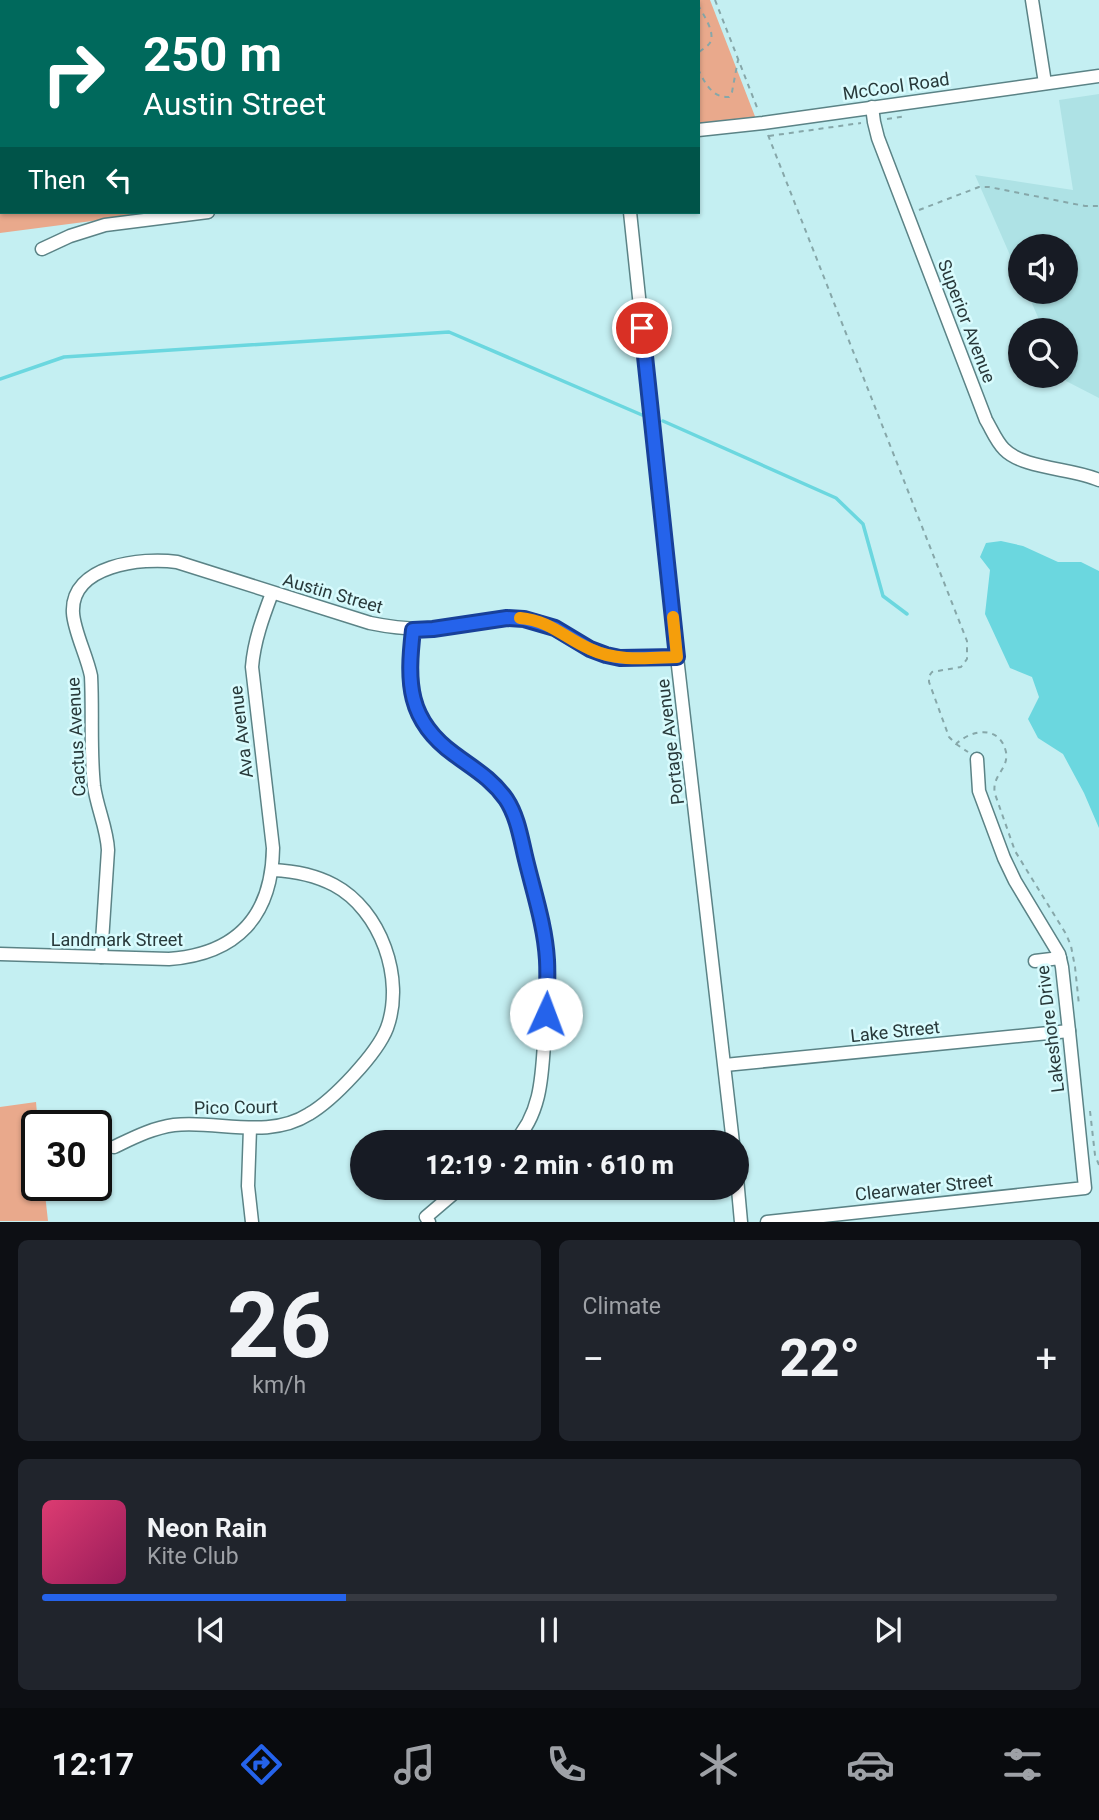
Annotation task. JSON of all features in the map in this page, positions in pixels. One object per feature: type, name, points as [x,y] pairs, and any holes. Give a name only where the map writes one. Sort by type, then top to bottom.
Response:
[{"type":"street","points":[[1032,0],[1045,83]]},
{"type":"street","name":"McCool Road","points":[[700,130],[1099,76]]},
{"type":"street","name":"Superior Avenue","points":[[872,107],[878,138],[986,420],[995,437],[1005,450],[1016,458],[1099,480]]},
{"type":"street","points":[[41,250],[70,236],[105,225],[192,214]]},
{"type":"street","name":"Portage Avenue","points":[[630,214],[677,657],[732,1130]]},
{"type":"street","name":"Austin Street","points":[[73,600],[86,581],[112,567],[147,560],[177,562],[370,623],[413,630],[507,618],[524,619],[555,628],[590,649],[606,655],[620,658],[677,657]]},
{"type":"street","name":"Ava Avenue","points":[[272,593],[253,651],[252,667],[273,848],[273,870]]},
{"type":"street","name":"Cactus Avenue","points":[[73,600],[74,622],[91,676],[93,775],[107,836],[101,957]]},
{"type":"street","points":[[413,630],[409,664],[412,696],[429,730],[454,754],[496,785],[508,802],[516,821],[543,930],[547,991],[542,1080],[530,1121],[523,1130]]},
{"type":"street","name":"Lakeshore Drive","points":[[977,759],[979,791],[1003,858],[1054,942],[1060,958],[1085,1188]]},
{"type":"street","name":"Landmark Street","points":[[0,954],[169,959],[205,954],[246,927],[266,895],[273,870]]},
{"type":"street","name":"Pico Court","points":[[114,1147],[144,1133],[176,1125],[250,1128],[292,1122],[307,1116],[332,1097],[382,1040],[393,1007],[394,990],[389,959],[374,926],[359,904],[335,886],[317,877],[273,870]]},
{"type":"street","points":[[1035,961],[1060,958]]},
{"type":"street","name":"Lake Street","points":[[725,1065],[1069,1031]]},
{"type":"street","points":[[250,1128],[248,1186],[252,1222]]},
{"type":"street","name":"Clearwater Street","points":[[767,1222],[1085,1188]]},
{"type":"street","points":[[429,1222],[426,1217],[446,1200]]},
{"type":"street","points":[[739,1200],[741,1222]]},
{"type":"path","points":[[715,0],[967,641]]},
{"type":"path","points":[[700,8],[712,37],[710,44],[700,52]]},
{"type":"path","points":[[700,73],[715,95],[729,97],[738,60]]},
{"type":"path","points":[[918,211],[979,187],[1099,206]]},
{"type":"path","points":[[956,744],[977,759]]},
{"type":"shaded area","points":[[700,0],[710,0],[756,119],[700,126]]},
{"type":"shaded area","points":[[1099,94],[1099,398],[1078,387],[1078,318],[1038,318],[1032,304],[1078,304],[1078,234],[1008,234],[1008,251],[975,175],[1073,190],[1059,100]]},
{"type":"shaded area","points":[[0,214],[146,214],[0,233]]},
{"type":"shaded area","points":[[36,1102],[37,1110],[21,1110],[21,1201],[46,1201],[48,1221],[0,1221],[0,1107]]},
{"type":"water","points":[[1001,541],[1023,546],[1058,562],[1081,562],[1099,571],[1099,828],[1063,754],[1038,738],[1028,719],[1039,697],[1032,677],[1010,668],[985,614],[990,570],[980,557],[986,543]]},
{"type":"waterway","points":[[0,379],[64,357],[449,332],[642,415]]},
{"type":"waterway","points":[[663,421],[836,498],[863,524],[883,596],[907,614]]},
{"type":"slow traffic","points":[[520,618],[555,628],[573,640],[606,655],[637,658],[677,657],[673,617]]},
{"type":"route","points":[[546,1014],[547,959],[543,930],[516,821],[508,802],[496,785],[441,743],[420,714],[412,696],[410,681],[413,630],[507,618],[524,619],[555,628],[573,640],[606,655],[620,658],[677,657],[642,328]]}]
